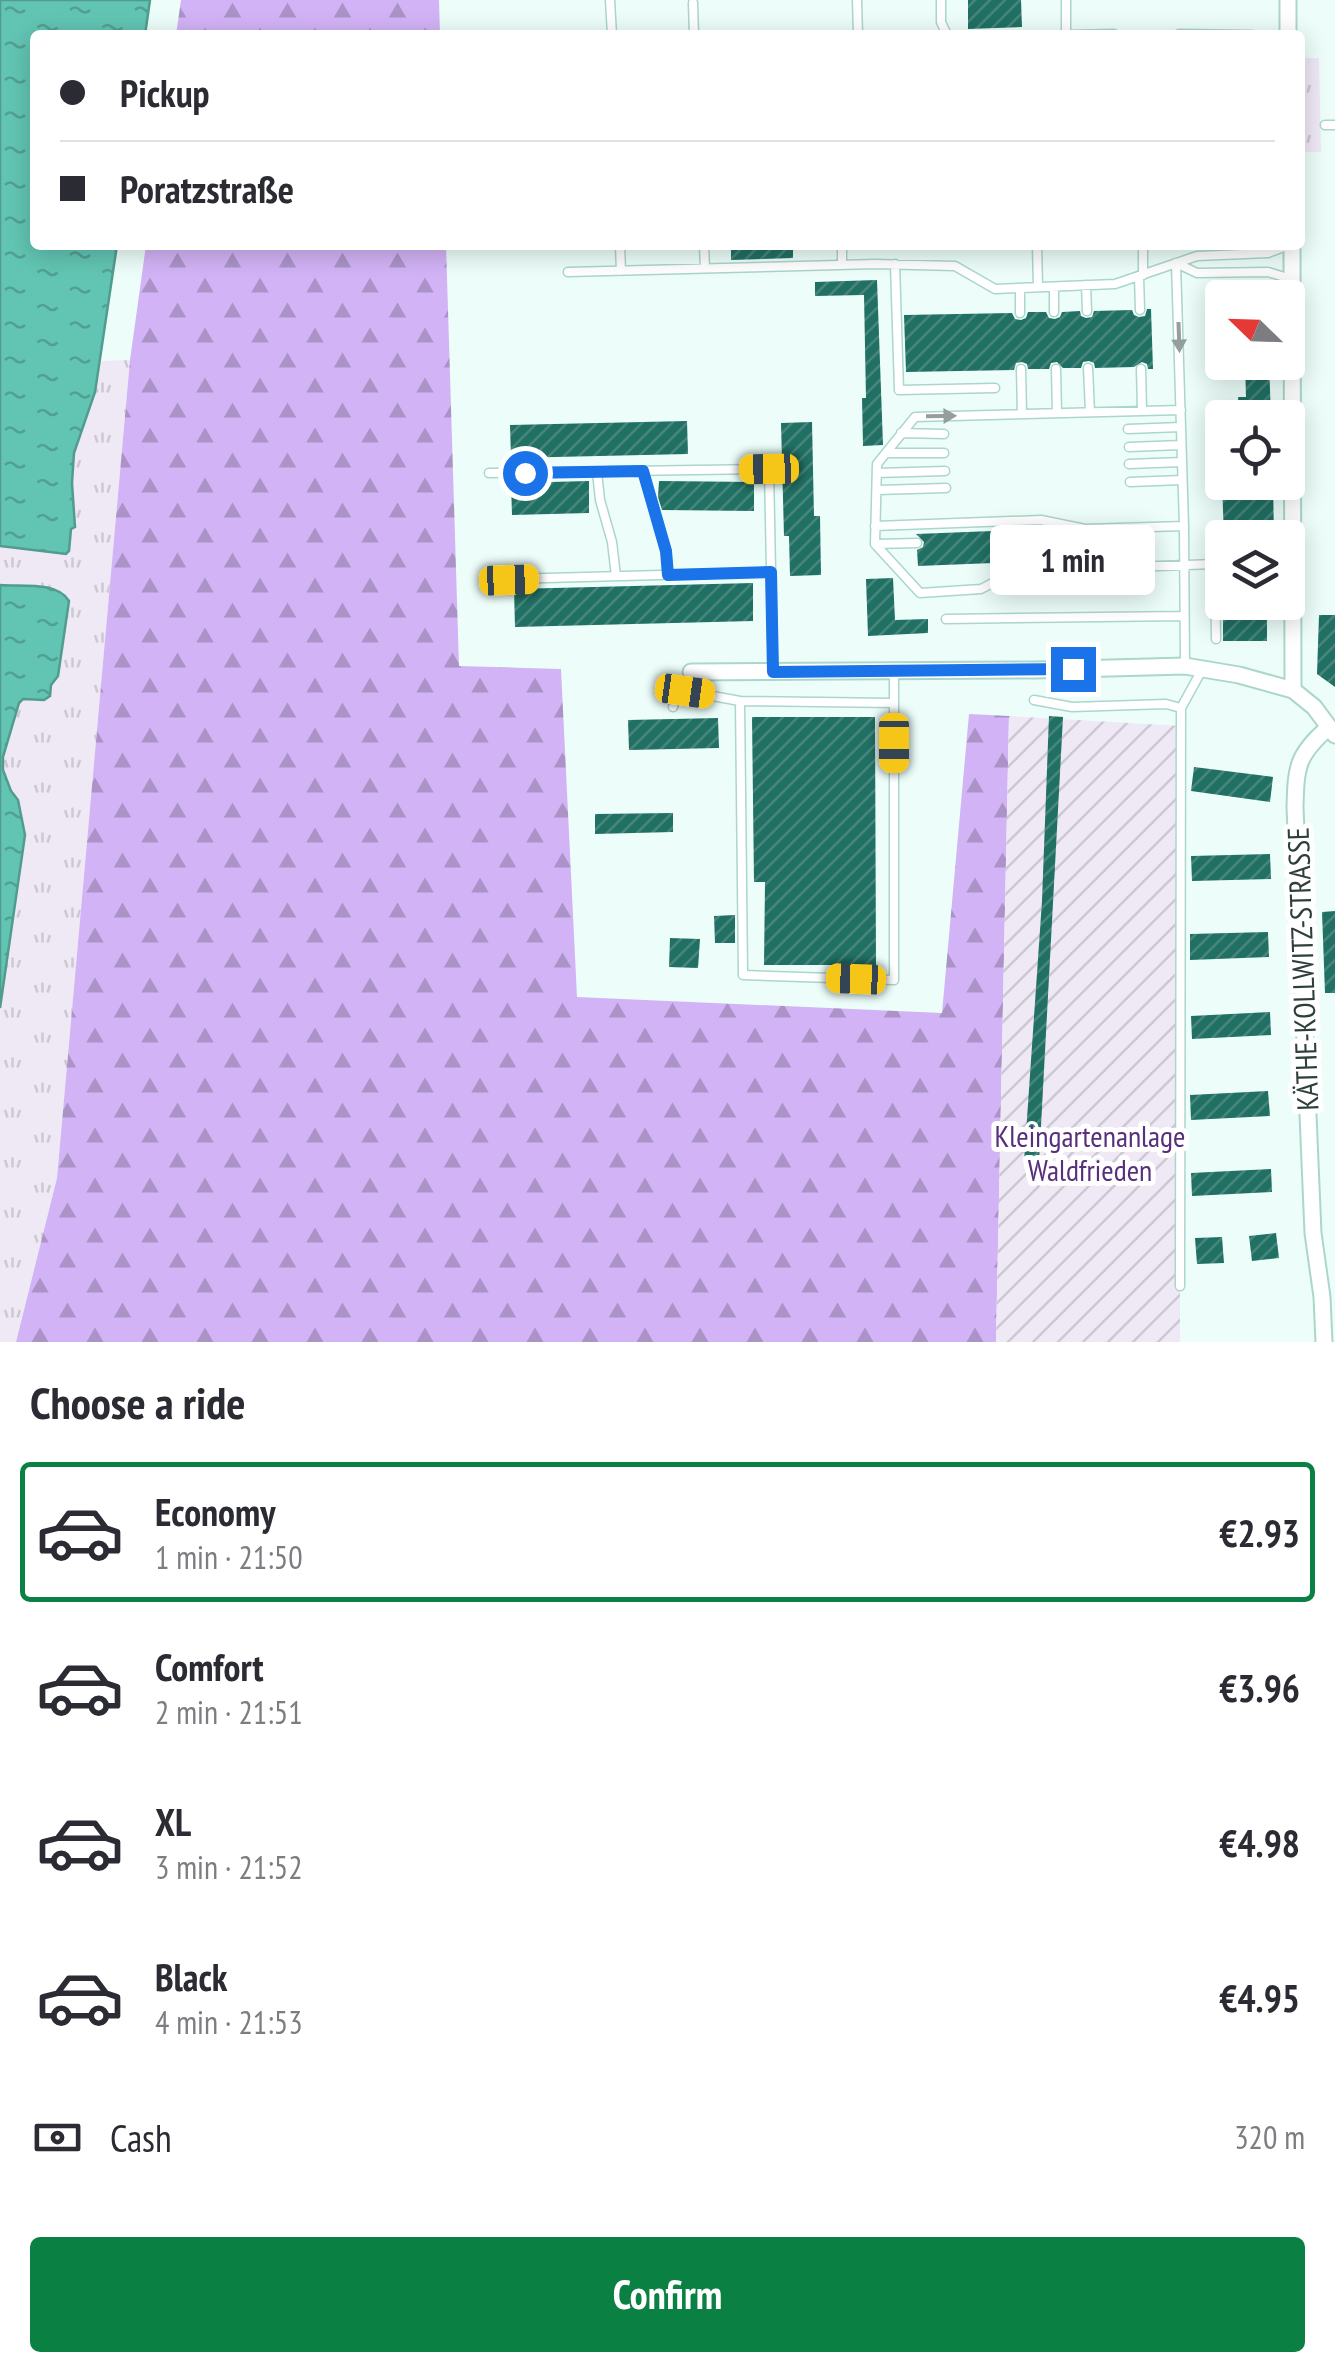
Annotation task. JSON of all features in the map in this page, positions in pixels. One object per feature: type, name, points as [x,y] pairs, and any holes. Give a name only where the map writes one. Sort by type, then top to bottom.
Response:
[{"type":"street","points":[[1288,0],[1288,30]]},
{"type":"street","points":[[1290,250],[1293,690]]},
{"type":"street","points":[[690,672],[1185,666],[1293,690],[1314,706],[1332,731]]},
{"type":"street","name":"KÄTHE-KOLLWITZ-STRASSE","points":[[1324,1342],[1312,1210],[1296,808],[1300,760],[1308,745],[1332,731]]},
{"type":"lane","points":[[610,0],[612,30]]},
{"type":"lane","points":[[856,0],[858,30]]},
{"type":"lane","points":[[940,0],[945,30]]},
{"type":"lane","points":[[1066,0],[1068,30]]},
{"type":"lane","points":[[692,4],[694,30]]},
{"type":"lane","points":[[620,250],[622,271]]},
{"type":"lane","points":[[704,250],[706,268]]},
{"type":"lane","points":[[842,250],[842,265]]},
{"type":"lane","points":[[1037,250],[1038,287]]},
{"type":"lane","points":[[1140,310],[1142,250]]},
{"type":"lane","points":[[568,272],[955,266],[994,288],[1020,288],[1116,284],[1197,256],[1276,250]]},
{"type":"lane","points":[[1176,263],[1197,273],[1268,272],[1292,278]]},
{"type":"lane","points":[[1176,263],[1185,666]]},
{"type":"lane","points":[[894,264],[900,390],[995,388]]},
{"type":"lane","points":[[1086,285],[1087,311]]},
{"type":"lane","points":[[1054,286],[1054,312]]},
{"type":"lane","points":[[1020,288],[1020,312]]},
{"type":"lane","points":[[1056,368],[1057,413]]},
{"type":"lane","points":[[1088,368],[1090,412]]},
{"type":"lane","points":[[1021,369],[1022,414]]},
{"type":"lane","points":[[1141,370],[1142,411]]},
{"type":"lane","points":[[1180,410],[915,416],[877,464],[875,544],[920,593],[981,590],[1015,571],[1215,564],[1216,640]]},
{"type":"lane","points":[[1128,429],[1180,427]]},
{"type":"lane","points":[[901,433],[944,434]]},
{"type":"lane","points":[[1129,447],[1181,444]]},
{"type":"lane","points":[[886,453],[944,452]]},
{"type":"lane","points":[[1129,464],[1182,462]]},
{"type":"lane","points":[[489,474],[769,469],[773,672]]},
{"type":"lane","points":[[643,471],[666,551],[668,575]]},
{"type":"lane","points":[[877,473],[945,471]]},
{"type":"lane","points":[[597,472],[616,576]]},
{"type":"lane","points":[[1130,482],[1182,480]]},
{"type":"lane","points":[[876,490],[946,488]]},
{"type":"lane","points":[[876,526],[1041,520],[1084,529]]},
{"type":"lane","points":[[1044,536],[1084,529],[1184,526]]},
{"type":"lane","points":[[875,544],[916,543]]},
{"type":"lane","points":[[509,580],[771,572]]},
{"type":"lane","points":[[946,619],[1183,616]]},
{"type":"lane","points":[[1180,1286],[1181,708],[1204,668]]},
{"type":"lane","points":[[740,701],[743,975],[894,980],[894,670]]},
{"type":"lane","points":[[673,707],[676,696],[685,691],[740,701],[894,704]]},
{"type":"lane","points":[[1034,700],[1072,708],[1166,704],[1181,708]]},
{"type":"green space","points":[[181,0],[439,0],[440,30],[177,30]]},
{"type":"green space","points":[[1305,58],[1319,58],[1321,152],[1305,152]]},
{"type":"green space","points":[[145,250],[446,250],[459,666],[561,669],[577,997],[942,1013],[969,714],[1009,716],[996,1342],[16,1342],[57,1178],[130,360]]},
{"type":"green space","points":[[130,360],[57,1178],[16,1342],[0,1342],[0,1008],[25,835],[18,801],[3,770],[3,758],[19,703],[23,699],[44,700],[50,696],[68,598],[44,587],[0,585],[0,546],[68,553],[71,529],[75,526],[74,453],[95,392],[100,361]]},
{"type":"green space","name":"Kleingartenanlage Waldfrieden","points":[[1009,716],[1181,726],[1180,1342],[996,1342]]},
{"type":"water","points":[[0,0],[150,0],[146,30],[30,30],[30,250],[116,250],[95,392],[74,453],[75,527],[71,529],[69,551],[66,554],[0,546]]},
{"type":"water","points":[[0,585],[48,588],[69,601],[58,676],[51,685],[50,696],[44,700],[23,699],[19,703],[3,757],[3,770],[18,800],[25,835],[0,1008]]},
{"type":"building","points":[[968,0],[1021,0],[1022,27],[968,29]]},
{"type":"building","points":[[731,250],[793,250],[793,258],[731,260]]},
{"type":"building","points":[[877,280],[883,445],[863,446],[864,295],[815,296],[815,282]]},
{"type":"building","points":[[1147,309],[1151,309],[1153,369],[1142,362],[1134,367],[1095,368],[1089,361],[1083,362],[1081,368],[1063,368],[1057,362],[1051,363],[1049,369],[1028,369],[1022,362],[1016,363],[1014,370],[906,372],[904,315],[1012,313],[1021,320],[1028,312],[1046,312],[1055,319],[1062,312],[1080,311],[1086,318],[1092,317],[1094,311],[1132,310],[1139,317],[1145,316]]},
{"type":"building","points":[[1246,380],[1270,380],[1270,400],[1238,400],[1246,397]]},
{"type":"building","points":[[687,421],[688,454],[511,458],[510,425]]},
{"type":"building","points":[[812,422],[814,516],[820,516],[821,575],[790,576],[789,536],[784,536],[781,423]]},
{"type":"building","points":[[589,481],[589,513],[512,515],[511,483]]},
{"type":"building","points":[[659,481],[754,482],[754,511],[662,510]]},
{"type":"building","points":[[1223,500],[1273,500],[1274,520],[1223,520]]},
{"type":"building","points":[[1044,529],[1038,538],[1045,544],[1047,561],[918,566],[917,550],[924,542],[916,534]]},
{"type":"building","points":[[893,578],[895,620],[928,619],[928,633],[868,636],[866,579]]},
{"type":"building","points":[[753,583],[753,621],[515,627],[514,589]]},
{"type":"building","points":[[1319,615],[1335,615],[1335,687],[1317,674]]},
{"type":"building","points":[[1223,620],[1267,620],[1267,641],[1223,641]]},
{"type":"building","points":[[1049,716],[1063,717],[1039,1163],[1024,1162],[1042,901]]},
{"type":"building","points":[[752,717],[875,717],[876,965],[764,965],[765,882],[754,882]]},
{"type":"building","points":[[718,718],[719,748],[629,750],[628,720]]},
{"type":"building","points":[[1194,767],[1273,777],[1270,802],[1191,791]]},
{"type":"building","points":[[673,813],[673,832],[595,834],[595,814]]},
{"type":"building","points":[[1270,854],[1271,879],[1192,881],[1191,856]]},
{"type":"building","points":[[1335,911],[1335,993],[1325,993],[1322,912]]},
{"type":"building","points":[[735,915],[735,943],[715,943],[714,916]]},
{"type":"building","points":[[1268,932],[1269,957],[1190,960],[1190,934]]},
{"type":"building","points":[[670,938],[700,939],[698,968],[669,967]]},
{"type":"building","points":[[1270,1012],[1271,1035],[1192,1039],[1191,1016]]},
{"type":"building","points":[[1268,1091],[1270,1116],[1191,1120],[1190,1095]]},
{"type":"building","points":[[1271,1169],[1272,1192],[1192,1196],[1191,1173]]},
{"type":"building","points":[[1276,1233],[1279,1258],[1252,1261],[1249,1236]]},
{"type":"building","points":[[1222,1237],[1224,1263],[1197,1264],[1195,1238]]},
{"type":"route","points":[[525,473],[643,471],[666,551],[668,575],[771,572],[773,672],[1073,669]]}]
